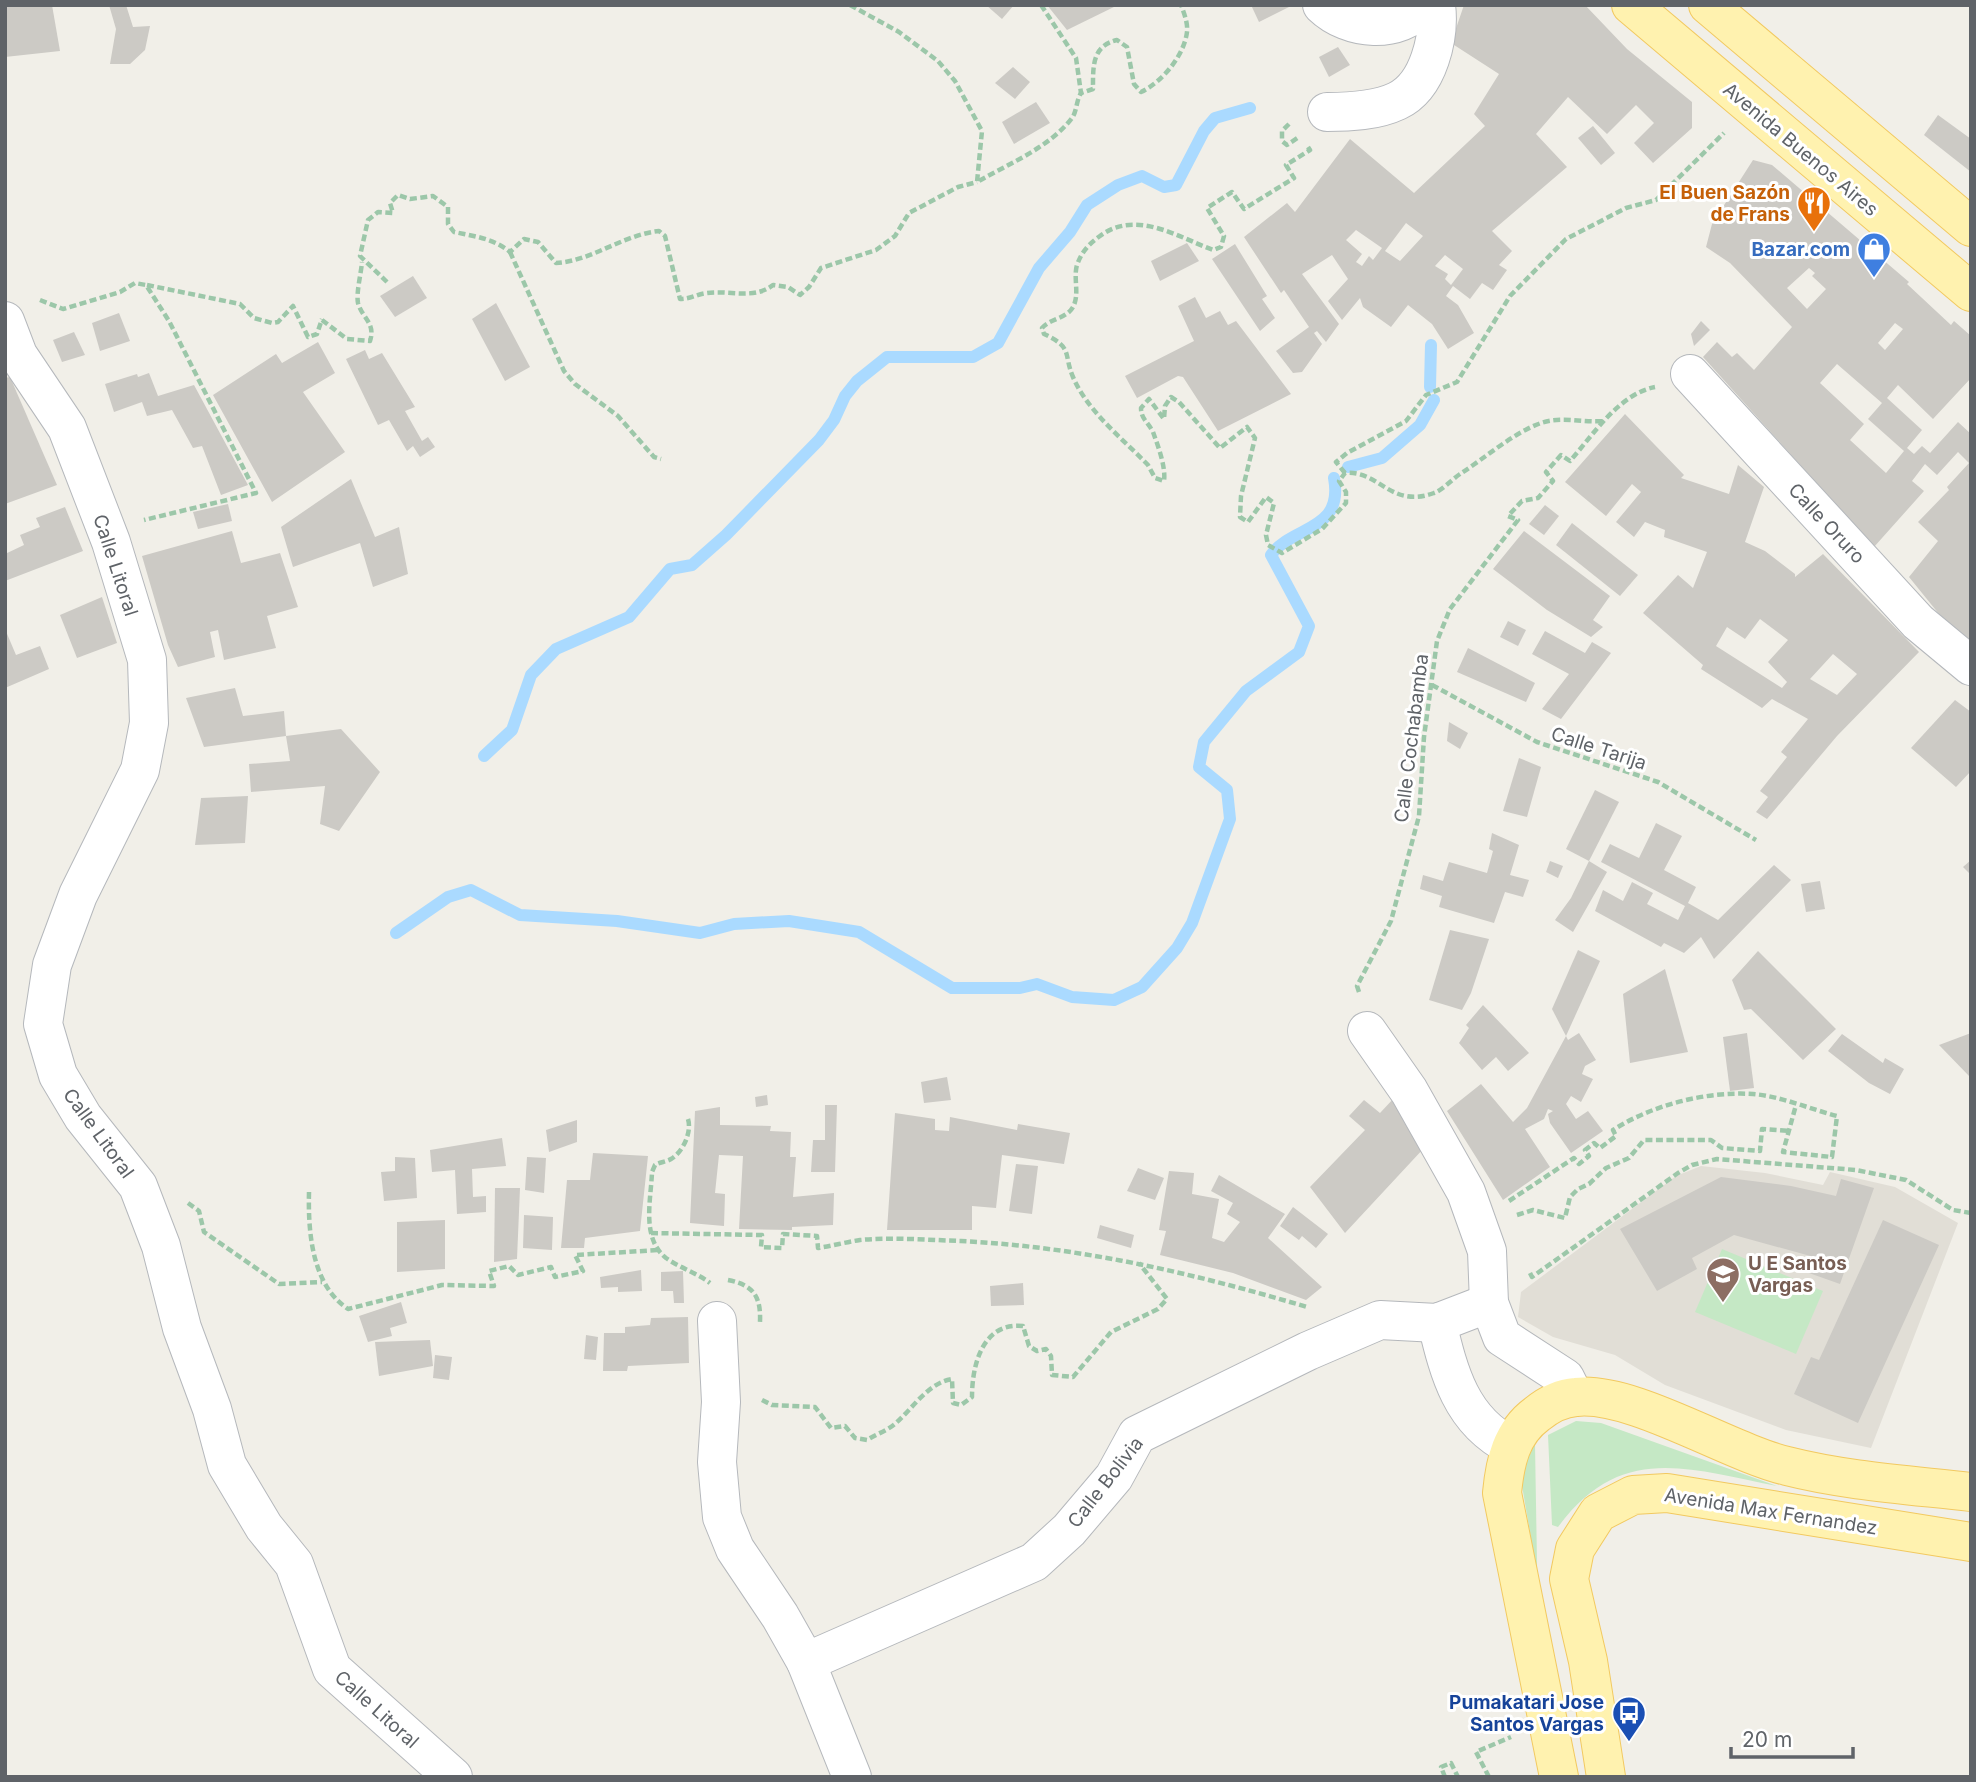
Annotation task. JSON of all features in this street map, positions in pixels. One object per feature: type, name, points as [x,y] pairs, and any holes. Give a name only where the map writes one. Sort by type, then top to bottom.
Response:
[{"type":"main road","name":"Avenida Buenos Aires","points":[[1631,5],[1748,107],[1971,292]]},
{"type":"main road","points":[[1708,5],[1971,227]]},
{"type":"main road","points":[[1559,1777],[1502,1493],[1504,1466],[1511,1446],[1529,1420],[1549,1405],[1574,1396],[1606,1399],[1638,1408],[1785,1466],[1871,1481],[1971,1492]]},
{"type":"main road","name":"Avenida Max Fernandez","points":[[1606,1777],[1588,1661],[1569,1579],[1575,1549],[1598,1513],[1633,1495],[1667,1493],[1971,1542]]},
{"type":"street","points":[[1322,5],[1343,20],[1384,26],[1405,21],[1424,5]]},
{"type":"street","points":[[1327,112],[1351,112],[1399,101],[1415,86],[1430,59],[1438,24],[1436,5]]},
{"type":"street","name":"Calle Litoral","points":[[5,321],[18,355],[67,428],[106,530],[147,660],[149,723],[140,770],[78,895],[52,965],[43,1024],[58,1075],[83,1117],[138,1186],[161,1246],[182,1328],[212,1409],[227,1465],[264,1527],[294,1564],[332,1669],[453,1777]]},
{"type":"street","name":"Calle Oruro","points":[[1690,374],[1918,622],[1971,666]]},
{"type":"street","points":[[1367,1031],[1409,1091],[1466,1192],[1488,1251],[1489,1303],[1502,1337],[1565,1378],[1574,1396]]},
{"type":"street","name":"Calle Bolivia","points":[[806,1662],[1034,1562],[1069,1530],[1114,1477],[1137,1435],[1380,1320],[1437,1323],[1489,1303]]},
{"type":"street","points":[[717,1321],[721,1402],[717,1462],[722,1517],[735,1549],[780,1616],[806,1662],[852,1777]]},
{"type":"street","points":[[1437,1323],[1450,1377],[1470,1410],[1491,1436],[1511,1446]]},
{"type":"path","points":[[850,5],[899,32],[938,61],[955,80],[982,131],[977,183]]},
{"type":"path","points":[[1041,5],[1076,58],[1081,93]]},
{"type":"path","points":[[510,252],[524,239],[538,242],[556,263],[564,262],[579,257],[587,258],[601,248],[643,233],[659,231],[665,236],[680,299],[690,299],[705,293],[761,294],[773,285],[788,287],[800,295],[821,268],[876,250],[895,236],[909,213],[958,187],[977,183],[1021,159],[1063,127],[1075,115],[1076,101],[1081,93],[1093,89],[1094,58],[1106,43],[1117,40],[1127,47],[1134,84],[1141,92],[1155,85],[1175,58],[1187,32],[1181,5]]},
{"type":"path","points":[[1345,473],[1336,462],[1347,453],[1406,421],[1426,395],[1457,382],[1510,296],[1566,239],[1626,208],[1656,200],[1711,148],[1748,107]]},
{"type":"path","points":[[1291,142],[1301,136],[1310,150],[1286,165],[1294,178],[1244,209],[1232,192],[1207,208],[1224,236],[1221,247],[1213,250],[1176,233],[1139,225],[1108,230],[1090,243],[1076,268],[1075,304],[1067,314],[1046,324],[1042,332],[1065,349],[1070,357],[1071,374],[1086,401],[1148,465],[1155,478],[1164,481],[1166,470],[1152,431],[1141,417],[1141,408],[1149,399],[1164,419],[1171,397],[1179,402],[1220,449],[1247,427],[1255,438],[1241,496],[1240,517],[1248,522],[1266,497],[1273,503],[1266,535],[1268,545],[1282,553],[1322,529],[1346,503],[1346,492],[1339,481],[1345,473],[1359,472],[1404,498],[1434,493],[1491,456],[1515,436],[1540,424],[1565,419],[1580,423],[1605,421]]},
{"type":"path","points":[[63,309],[83,302],[93,302],[135,284],[146,285],[178,289],[240,304],[254,318],[272,323],[278,323],[293,306],[308,337],[317,334],[322,319],[347,339],[370,341],[372,334],[369,320],[358,301],[362,259],[360,256],[368,220],[377,212],[393,213],[390,203],[398,195],[410,199],[433,196],[449,207],[448,224],[454,232],[502,245],[510,252],[564,371],[575,384],[618,416],[654,457],[661,459]]},
{"type":"path","points":[[362,259],[387,282]]},
{"type":"path","points":[[106,530],[256,493],[169,321],[146,285]]},
{"type":"path","name":"Calle Cochabamba","points":[[1367,1031],[1357,986],[1391,921],[1419,816],[1424,737],[1437,642],[1450,609],[1518,520],[1508,516],[1522,501],[1538,498],[1553,481],[1546,472],[1560,455],[1570,461],[1605,421],[1642,390],[1674,383],[1690,374]]},
{"type":"path","name":"Calle Tarija","points":[[1432,685],[1537,742],[1658,782],[1756,840]]},
{"type":"path","points":[[1508,1202],[1574,1158],[1578,1164],[1590,1156],[1585,1150],[1594,1143],[1600,1148],[1616,1136],[1613,1130],[1639,1113],[1699,1098],[1750,1094],[1796,1105],[1837,1116],[1832,1157],[1783,1152],[1796,1105]]},
{"type":"path","points":[[688,1119],[688,1135],[682,1147],[671,1159],[655,1165],[652,1172],[651,1233],[659,1250],[713,1285],[719,1279],[750,1287],[760,1300],[760,1331]]},
{"type":"path","points":[[1509,1219],[1533,1210],[1565,1218],[1570,1197],[1578,1189],[1589,1184],[1606,1168],[1629,1158],[1644,1140],[1711,1140],[1721,1148],[1760,1151],[1762,1129],[1789,1132]]},
{"type":"path","points":[[1526,1264],[1532,1277],[1678,1173],[1692,1165],[1717,1159],[1822,1166],[1885,1175],[1906,1180],[1953,1210],[1971,1213]]},
{"type":"path","points":[[309,1192],[309,1213],[322,1282],[333,1299],[348,1309],[442,1284],[495,1286],[489,1271],[509,1266],[519,1275],[551,1267],[555,1277],[583,1271],[575,1255],[659,1250]]},
{"type":"path","points":[[147,1209],[172,1198],[187,1202],[199,1211],[204,1232],[260,1273],[279,1284],[322,1282]]},
{"type":"path","points":[[651,1233],[762,1235],[761,1247],[782,1248],[783,1234],[817,1236],[818,1248],[859,1240],[925,1239],[1015,1244],[1139,1263],[1214,1279],[1323,1312],[1348,1333]]},
{"type":"path","points":[[761,1394],[762,1400],[772,1405],[815,1407],[831,1429],[845,1426],[855,1438],[867,1440],[892,1426],[908,1409],[944,1380],[952,1379],[953,1403],[961,1405],[972,1397],[973,1379],[988,1338],[998,1327],[1013,1325],[1023,1326],[1029,1346],[1037,1351],[1046,1349],[1051,1356],[1052,1375],[1073,1377],[1111,1332],[1158,1309],[1167,1299],[1139,1263]]},
{"type":"path","points":[[1489,1777],[1476,1752],[1514,1736],[1517,1747]]},
{"type":"path","points":[[1445,1777],[1441,1767],[1451,1763],[1458,1777]]},
{"type":"shaded area","name":"U E Santos Vargas","points":[[1701,1166],[1765,1173],[1823,1185],[1830,1172],[1895,1187],[1958,1223],[1871,1448],[1786,1430],[1665,1385],[1615,1355],[1553,1337],[1518,1317],[1521,1292],[1676,1176]]},
{"type":"green space","points":[[1722,1249],[1823,1291],[1796,1354],[1695,1312]]},
{"type":"green space","points":[[1576,1421],[1601,1423],[1777,1486],[1685,1469],[1658,1468],[1632,1472],[1606,1482],[1582,1500],[1558,1527],[1552,1525],[1548,1435]]},
{"type":"green space","points":[[1535,1444],[1538,1623],[1533,1550],[1520,1474]]},
{"type":"building","points":[[5,5],[52,5],[60,51],[5,57]]},
{"type":"building","points":[[109,5],[126,5],[133,27],[150,26],[145,50],[130,64],[110,64],[116,29]]},
{"type":"building","points":[[986,5],[1014,5],[1002,19]]},
{"type":"building","points":[[1047,5],[1118,5],[1067,30]]},
{"type":"building","points":[[1251,5],[1293,5],[1259,22]]},
{"type":"building","points":[[1464,5],[1585,5],[1627,49],[1692,102],[1692,128],[1653,163],[1634,143],[1654,123],[1636,105],[1607,134],[1568,97],[1536,134],[1567,167],[1492,231],[1512,251],[1499,265],[1507,270],[1493,290],[1482,283],[1470,299],[1453,286],[1446,296],[1458,305],[1474,333],[1448,349],[1432,324],[1408,305],[1391,327],[1363,307],[1360,298],[1342,320],[1328,301],[1348,279],[1332,255],[1302,274],[1339,324],[1326,342],[1317,331],[1314,333],[1322,344],[1302,372],[1293,373],[1276,351],[1309,327],[1284,290],[1281,293],[1244,237],[1287,203],[1295,212],[1350,139],[1414,193],[1485,126],[1474,114],[1499,74],[1451,43]],"holes":[[[1406,223],[1423,236],[1400,261],[1385,251]],[[1356,230],[1382,248],[1373,260],[1369,256],[1362,266],[1356,262],[1362,254],[1346,240]],[[1445,255],[1463,269],[1451,285],[1445,279],[1448,274],[1435,266]]]},
{"type":"building","points":[[1338,47],[1350,65],[1329,77],[1319,57]]},
{"type":"building","points":[[1013,67],[1030,82],[1015,99],[995,83]]},
{"type":"building","points":[[1036,102],[1050,123],[1014,144],[1002,122]]},
{"type":"building","points":[[1938,115],[1971,139],[1971,172],[1924,135]]},
{"type":"building","points":[[1593,126],[1615,153],[1601,165],[1578,138]]},
{"type":"building","points":[[1753,160],[1772,165],[1909,282],[1907,284],[1951,325],[1954,321],[1971,336],[1971,378],[1933,419],[1898,385],[1887,398],[1922,430],[1907,448],[1914,454],[1922,446],[1930,453],[1958,422],[1971,434],[1971,642],[1939,614],[1909,577],[1938,541],[1918,522],[1949,490],[1947,487],[1969,463],[1958,452],[1937,475],[1925,464],[1912,481],[1924,491],[1874,547],[1703,357],[1717,342],[1732,357],[1737,353],[1754,370],[1792,327],[1730,263],[1706,247],[1712,224]],"holes":[[[1809,268],[1815,273],[1812,276],[1826,289],[1807,309],[1787,288]],[[1895,323],[1903,329],[1885,350],[1878,343]],[[1837,364],[1882,403],[1868,419],[1904,451],[1886,473],[1850,440],[1864,424],[1820,383]]]},
{"type":"building","points":[[1187,243],[1199,261],[1160,281],[1151,261]]},
{"type":"building","points":[[1235,244],[1267,296],[1262,299],[1275,318],[1260,331],[1212,259]]},
{"type":"building","points":[[413,276],[427,298],[395,317],[380,296]]},
{"type":"building","points":[[1195,297],[1206,318],[1220,311],[1228,325],[1236,321],[1291,394],[1218,431],[1183,377],[1178,376],[1137,398],[1125,376],[1194,341],[1178,306]]},
{"type":"building","points":[[496,303],[530,367],[505,381],[472,319]]},
{"type":"building","points":[[119,313],[130,341],[100,351],[92,323]]},
{"type":"building","points":[[1701,321],[1710,330],[1694,346],[1691,334]]},
{"type":"building","points":[[74,332],[85,355],[62,362],[53,340]]},
{"type":"building","points":[[318,342],[335,373],[303,392],[345,452],[272,502],[213,395],[276,354],[282,363]]},
{"type":"building","points":[[365,350],[369,359],[382,353],[415,407],[405,411],[422,441],[428,437],[435,447],[420,457],[413,446],[407,451],[389,420],[378,425],[346,359]]},
{"type":"building","points":[[149,373],[158,396],[194,385],[248,485],[221,495],[202,446],[193,448],[172,410],[147,416],[142,402],[114,412],[105,384]]},
{"type":"building","points":[[10,377],[57,485],[5,504],[5,378]]},
{"type":"building","points":[[1625,414],[1684,475],[1681,478],[1729,494],[1738,465],[1764,487],[1745,542],[1765,551],[1795,574],[1795,577],[1823,554],[1919,652],[1837,736],[1767,819],[1756,812],[1768,797],[1760,791],[1787,757],[1781,752],[1808,719],[1772,699],[1762,708],[1701,669],[1703,665],[1643,613],[1678,575],[1693,588],[1707,552],[1664,537],[1665,530],[1645,522],[1634,537],[1616,522],[1641,492],[1632,484],[1606,516],[1565,482]],"holes":[[[1760,619],[1788,640],[1768,662],[1787,682],[1782,688],[1716,646],[1727,627],[1745,639]],[[1833,654],[1857,674],[1837,695],[1810,679]]]},
{"type":"building","points":[[351,479],[375,537],[399,527],[408,574],[373,587],[360,543],[293,567],[281,527]]},
{"type":"building","points":[[228,504],[232,521],[198,529],[193,512]]},
{"type":"building","points":[[1545,505],[1559,516],[1544,535],[1529,524]]},
{"type":"building","points":[[65,507],[83,551],[5,581],[5,554],[24,545],[20,535],[40,527],[36,518]]},
{"type":"building","points":[[1572,523],[1638,575],[1620,596],[1556,545]]},
{"type":"building","points":[[232,531],[241,563],[280,553],[298,607],[267,616],[276,648],[224,660],[218,630],[210,632],[215,657],[178,667],[168,645],[142,556]]},
{"type":"building","points":[[1524,531],[1610,596],[1593,620],[1603,627],[1591,637],[1547,610],[1493,569]]},
{"type":"building","points":[[102,597],[117,643],[77,658],[60,615]]},
{"type":"building","points":[[1508,621],[1526,630],[1518,646],[1500,637]]},
{"type":"building","points":[[5,629],[16,655],[40,646],[49,669],[5,688]]},
{"type":"building","points":[[1545,631],[1585,653],[1592,642],[1611,653],[1561,719],[1542,709],[1569,674],[1532,654]]},
{"type":"building","points":[[1468,648],[1535,683],[1526,702],[1457,672]]},
{"type":"building","points":[[235,688],[243,716],[284,711],[286,736],[204,747],[186,698]]},
{"type":"building","points":[[1955,700],[1971,712],[1971,771],[1956,787],[1911,748]]},
{"type":"building","points":[[1449,722],[1468,733],[1460,749],[1447,741]]},
{"type":"building","points":[[341,729],[380,772],[339,831],[320,824],[325,786],[251,792],[249,764],[290,761],[286,736]]},
{"type":"building","points":[[1519,758],[1541,767],[1527,817],[1503,811]]},
{"type":"building","points":[[1595,790],[1619,802],[1589,861],[1566,849]]},
{"type":"building","points":[[248,796],[245,843],[195,845],[201,798]]},
{"type":"building","points":[[1656,823],[1682,836],[1664,870],[1696,887],[1688,903],[1718,920],[1774,865],[1791,880],[1714,959],[1701,937],[1684,953],[1664,943],[1661,947],[1595,911],[1603,890],[1623,901],[1632,882],[1653,893],[1647,904],[1678,920],[1685,906],[1601,862],[1610,844],[1639,858]]},
{"type":"building","points":[[1492,833],[1519,845],[1510,875],[1529,880],[1523,897],[1505,892],[1494,923],[1439,907],[1442,896],[1420,889],[1423,875],[1443,881],[1449,862],[1487,873],[1493,851],[1489,849]]},
{"type":"building","points":[[1971,860],[1971,875],[1963,867]]},
{"type":"building","points":[[1550,861],[1563,866],[1558,878],[1546,872]]},
{"type":"building","points":[[1589,861],[1607,872],[1573,932],[1555,920],[1571,898]]},
{"type":"building","points":[[1820,881],[1825,909],[1806,912],[1801,884]]},
{"type":"building","points":[[1450,930],[1489,939],[1471,993],[1462,1010],[1429,1000]]},
{"type":"building","points":[[1578,950],[1600,961],[1566,1036],[1552,1009]]},
{"type":"building","points":[[1758,951],[1836,1029],[1803,1060],[1751,1009],[1744,1010],[1732,980]]},
{"type":"building","points":[[1665,969],[1688,1052],[1630,1063],[1623,994]]},
{"type":"building","points":[[1483,1005],[1529,1053],[1508,1071],[1496,1057],[1482,1070],[1459,1043],[1469,1028],[1466,1025]]},
{"type":"building","points":[[1579,1033],[1596,1060],[1585,1066],[1582,1074],[1593,1079],[1581,1102],[1571,1096],[1566,1104],[1576,1119],[1588,1111],[1603,1131],[1571,1153],[1550,1123],[1548,1114],[1553,1111],[1548,1109],[1544,1119],[1525,1129],[1550,1167],[1503,1200],[1447,1111],[1481,1084],[1513,1122],[1527,1108],[1566,1036],[1568,1040]]},
{"type":"building","points":[[1747,1033],[1754,1088],[1730,1091],[1723,1037]]},
{"type":"building","points":[[1971,1033],[1971,1078],[1939,1045]]},
{"type":"building","points":[[1842,1034],[1883,1063],[1885,1058],[1904,1069],[1890,1094],[1869,1083],[1828,1051]]},
{"type":"building","points":[[947,1077],[951,1100],[924,1103],[921,1082]]},
{"type":"building","points":[[767,1095],[768,1105],[756,1107],[755,1097]]},
{"type":"building","points":[[1395,1097],[1424,1148],[1345,1233],[1310,1187],[1365,1130],[1349,1116],[1364,1100],[1380,1113]]},
{"type":"building","points":[[825,1105],[837,1105],[835,1172],[811,1172],[813,1140],[825,1140]]},
{"type":"building","points":[[720,1107],[720,1125],[771,1126],[770,1131],[791,1132],[790,1157],[796,1157],[793,1197],[834,1193],[833,1225],[792,1227],[792,1230],[739,1229],[743,1156],[719,1155],[715,1193],[725,1194],[724,1226],[690,1223],[695,1111]]},
{"type":"building","points":[[895,1113],[935,1119],[935,1130],[949,1131],[950,1117],[1017,1130],[1018,1124],[1070,1133],[1064,1164],[1002,1155],[996,1208],[972,1206],[972,1230],[887,1230]]},
{"type":"building","points":[[577,1120],[577,1142],[549,1152],[546,1130]]},
{"type":"building","points":[[502,1138],[506,1166],[472,1169],[473,1197],[486,1196],[486,1212],[457,1214],[455,1170],[432,1172],[430,1150]]},
{"type":"building","points":[[593,1153],[648,1156],[640,1231],[585,1238],[584,1248],[561,1248],[567,1180],[590,1180]]},
{"type":"building","points":[[395,1157],[415,1158],[417,1198],[384,1201],[381,1172],[395,1171]]},
{"type":"building","points":[[527,1157],[546,1158],[544,1193],[525,1190]]},
{"type":"building","points":[[1016,1164],[1038,1166],[1032,1214],[1009,1211]]},
{"type":"building","points":[[1138,1168],[1164,1178],[1155,1200],[1127,1191]]},
{"type":"building","points":[[1169,1171],[1194,1173],[1192,1194],[1219,1199],[1212,1238],[1224,1242],[1240,1222],[1227,1214],[1233,1203],[1211,1191],[1219,1175],[1285,1214],[1268,1238],[1322,1287],[1306,1300],[1233,1273],[1160,1255],[1166,1231],[1159,1230]]},
{"type":"building","points":[[1721,1177],[1791,1186],[1836,1196],[1841,1179],[1874,1188],[1840,1284],[1809,1273],[1814,1257],[1734,1235],[1692,1258],[1697,1269],[1657,1291],[1620,1229]]},
{"type":"building","points":[[495,1188],[520,1188],[517,1259],[494,1262]]},
{"type":"building","points":[[1293,1207],[1328,1234],[1316,1248],[1302,1236],[1299,1240],[1280,1226]]},
{"type":"building","points":[[524,1215],[553,1217],[552,1250],[523,1248]]},
{"type":"building","points":[[445,1220],[445,1269],[397,1272],[397,1222]]},
{"type":"building","points":[[1883,1220],[1939,1245],[1858,1423],[1794,1394],[1811,1357],[1819,1360]]},
{"type":"building","points":[[1100,1225],[1134,1235],[1131,1248],[1097,1238]]},
{"type":"building","points":[[641,1270],[642,1291],[618,1292],[618,1287],[601,1288],[600,1277]]},
{"type":"building","points":[[683,1271],[684,1303],[674,1303],[673,1291],[661,1291],[661,1272]]},
{"type":"building","points":[[1023,1283],[1024,1305],[991,1306],[990,1286]]},
{"type":"building","points":[[401,1302],[407,1323],[390,1328],[392,1336],[368,1342],[359,1316]]},
{"type":"building","points":[[688,1317],[689,1363],[628,1366],[627,1371],[603,1371],[604,1333],[625,1333],[625,1327],[650,1325],[651,1318]]},
{"type":"building","points":[[586,1335],[598,1337],[596,1360],[584,1359]]},
{"type":"building","points":[[430,1340],[433,1366],[379,1376],[375,1342]]},
{"type":"building","points":[[435,1355],[452,1357],[449,1380],[433,1378]]},
{"type":"waterway","points":[[484,756],[512,730],[531,675],[556,649],[629,617],[670,569],[692,565],[726,535],[819,440],[857,381],[887,357],[973,357],[998,343],[1039,268],[1070,232],[1087,205],[1118,185],[1142,176],[1164,187],[1176,185],[1204,131],[1215,118],[1250,108]]},
{"type":"waterway","points":[[1430,387],[1431,345]]},
{"type":"waterway","points":[[1348,467],[1382,458],[1420,425],[1434,400]]},
{"type":"waterway","points":[[396,933],[448,897],[471,890],[520,915],[617,921],[700,933],[734,924],[789,921],[859,932],[952,988],[1020,988],[1037,984],[1072,997],[1114,1000],[1142,987],[1177,948],[1192,923],[1230,819],[1227,790],[1199,767],[1204,742],[1246,691],[1299,652],[1309,626],[1271,555],[1280,545],[1315,526],[1324,518],[1331,509],[1335,496],[1334,478]]},
{"type":"place","name":"El Buen Sazón de Frans","points":[[1814,233]]},
{"type":"place","name":"Bazar.com","points":[[1874,279]]},
{"type":"place","name":"U E Santos Vargas","points":[[1723,1304]]},
{"type":"place","name":"Pumakatari Jose Santos Vargas","points":[[1629,1743]]}]
